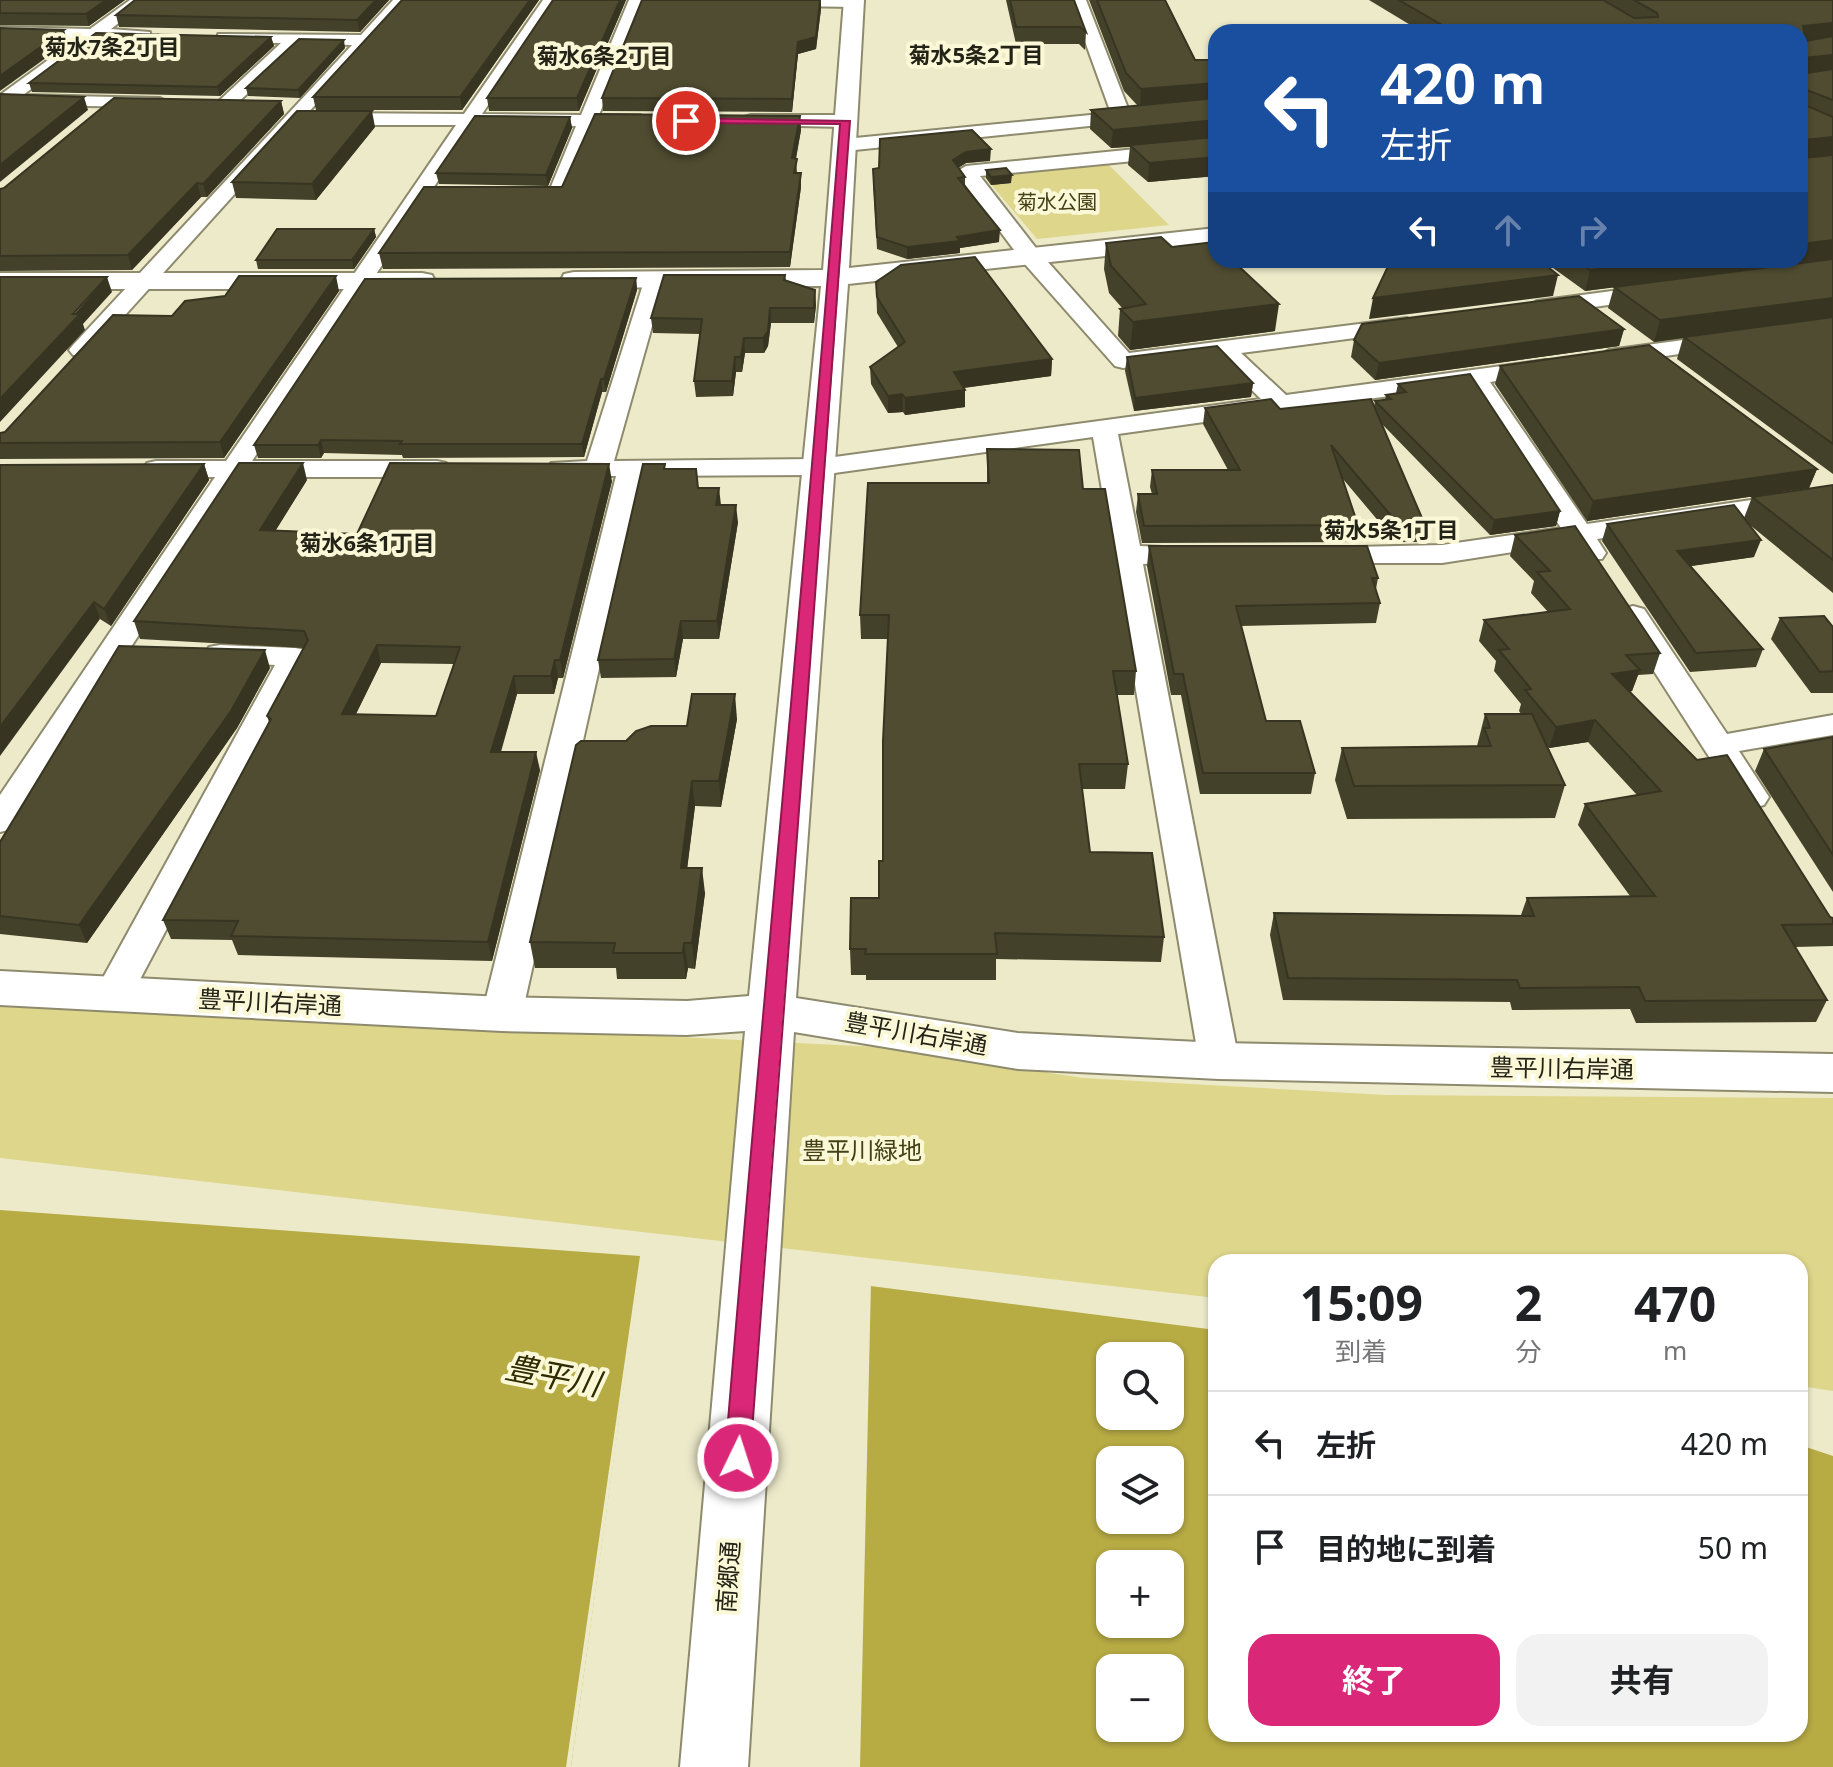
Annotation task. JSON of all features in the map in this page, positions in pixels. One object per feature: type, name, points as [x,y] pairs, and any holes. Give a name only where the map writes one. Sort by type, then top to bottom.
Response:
[{"type":"street","points":[[2,100],[140,0]]},
{"type":"street","points":[[72,361],[402,0]]},
{"type":"street","points":[[0,821],[129,651],[232,469],[551,0]]},
{"type":"street","points":[[496,194],[557,195],[591,120],[637,0]]},
{"type":"street","points":[[739,0],[854,1]]},
{"type":"street","points":[[1078,0],[1122,117]]},
{"type":"street","name":"南郷通","points":[[714,1767],[770,1034],[820,467],[854,1]]},
{"type":"street","points":[[0,32],[156,35]]},
{"type":"street","points":[[203,36],[366,40]]},
{"type":"street","points":[[296,38],[218,104],[265,105],[299,112],[468,120],[654,121]]},
{"type":"street","points":[[2,100],[183,103]]},
{"type":"street","points":[[90,121],[113,102]]},
{"type":"street","points":[[845,145],[1208,109]]},
{"type":"street","points":[[734,121],[845,121]]},
{"type":"street","points":[[1208,148],[966,172],[1031,257],[1123,361],[1424,323]]},
{"type":"street","points":[[420,193],[450,193]]},
{"type":"street","points":[[550,280],[834,278],[1208,237]]},
{"type":"street","points":[[0,281],[455,280]]},
{"type":"street","points":[[502,1014],[654,280]]},
{"type":"street","points":[[1556,285],[1673,371]]},
{"type":"street","points":[[1517,310],[1684,289]]},
{"type":"street","points":[[540,469],[820,467],[1105,430],[1755,337]]},
{"type":"street","points":[[1223,349],[1281,404]]},
{"type":"street","points":[[1475,377],[1768,823]]},
{"type":"street","points":[[1105,430],[1219,1061]]},
{"type":"street","points":[[124,469],[467,469]]},
{"type":"street","points":[[1808,471],[1833,489]]},
{"type":"street","points":[[1300,554],[1442,554],[1833,496]]},
{"type":"street","points":[[1127,555],[1221,555]]},
{"type":"street","points":[[112,996],[295,657],[190,653]]},
{"type":"street","points":[[1719,745],[1833,725]]},
{"type":"street","name":"豊平川右岸通","points":[[0,988],[502,1014],[687,1018],[770,1034],[859,1023],[1018,1051],[1219,1061],[1833,1073]]},
{"type":"green space","name":"菊水公園","points":[[1106,162],[1169,225],[1037,239],[983,175]]},
{"type":"green space","name":"豊平川緑地","points":[[0,1003],[879,1047],[1083,1078],[1386,1095],[1833,1098],[1833,1391],[1808,1387],[1808,1254],[1208,1254],[1208,1297],[0,1158]]},
{"type":"water","name":"豊平川","points":[[0,1210],[640,1256],[566,1767],[0,1767]]},
{"type":"water","points":[[642,1257],[1208,1329],[1208,1742],[1808,1742],[1808,1448],[1833,1456],[1833,1767],[571,1767]]},
{"type":"pier","points":[[642,1253],[871,1282],[860,1767],[571,1767]]},
{"type":"building","points":[[0,0],[106,0],[86,14],[0,13]]},
{"type":"building","points":[[135,0],[376,0],[357,20],[116,15]]},
{"type":"building","points":[[402,0],[530,0],[460,97],[313,97]]},
{"type":"building","points":[[553,0],[620,0],[577,98],[487,98]]},
{"type":"building","points":[[642,0],[820,0],[816,37],[798,42],[792,99],[602,98]]},
{"type":"building","points":[[1010,0],[1074,0],[1086,32],[1080,27],[1016,27]]},
{"type":"building","points":[[1097,0],[1165,0],[1195,60],[1208,60],[1208,84],[1141,89],[1126,73]]},
{"type":"building","points":[[1399,0],[1603,0],[1634,18],[1658,17],[1657,13],[1634,0],[1833,0],[1833,23],[1808,26],[1440,24]]},
{"type":"building","points":[[0,28],[64,30],[0,76]]},
{"type":"building","points":[[96,33],[271,37],[217,87],[29,83]]},
{"type":"building","points":[[1833,36],[1833,55],[1808,58],[1808,41]]},
{"type":"building","points":[[299,39],[344,40],[298,90],[246,88]]},
{"type":"building","points":[[1833,69],[1833,100],[1808,91],[1808,73]]},
{"type":"building","points":[[0,94],[84,97],[0,165]]},
{"type":"building","points":[[114,98],[281,101],[203,184],[197,183],[128,255],[0,256],[0,189]]},
{"type":"building","points":[[1208,99],[1208,121],[1113,130],[1091,110]]},
{"type":"building","points":[[1808,106],[1833,117],[1833,137],[1808,140]]},
{"type":"building","points":[[297,111],[372,111],[312,184],[232,182]]},
{"type":"building","points":[[595,114],[800,116],[792,158],[797,159],[794,173],[801,173],[790,252],[379,253],[424,187],[562,187]]},
{"type":"building","points":[[475,116],[570,117],[546,175],[436,173]]},
{"type":"building","points":[[972,130],[991,149],[966,152],[953,160],[965,177],[958,178],[1000,230],[957,237],[960,241],[907,247],[877,237],[873,169],[879,168],[880,139]]},
{"type":"building","points":[[1208,138],[1208,158],[1149,163],[1130,145]]},
{"type":"building","points":[[1833,155],[1833,240],[1808,243],[1808,158]]},
{"type":"building","points":[[1006,168],[1012,175],[991,177],[986,170]]},
{"type":"building","points":[[277,229],[374,229],[352,260],[256,260]]},
{"type":"building","points":[[1161,237],[1172,247],[1208,243],[1208,268],[1241,268],[1279,304],[1133,322],[1120,309],[1146,304],[1111,266],[1106,243]]},
{"type":"building","points":[[975,257],[1052,359],[954,372],[965,390],[905,398],[902,394],[888,396],[870,367],[905,342],[877,297],[876,282],[901,265]]},
{"type":"building","points":[[1833,259],[1833,298],[1660,320],[1614,287],[1763,268],[1808,268],[1808,262]]},
{"type":"building","points":[[1387,268],[1549,268],[1558,275],[1373,298]]},
{"type":"building","points":[[664,275],[785,275],[784,280],[815,290],[814,308],[770,308],[768,331],[763,338],[744,338],[741,357],[735,357],[732,381],[694,381],[702,319],[651,318]]},
{"type":"building","points":[[239,276],[336,276],[220,442],[0,443],[0,433],[5,432],[113,315],[172,316],[185,301],[225,296]]},
{"type":"building","points":[[0,277],[107,277],[73,314],[80,314],[0,399]]},
{"type":"building","points":[[636,278],[582,444],[400,444],[402,441],[321,440],[318,445],[254,445],[365,279]]},
{"type":"building","points":[[1579,296],[1624,329],[1379,363],[1354,340],[1362,324]]},
{"type":"building","points":[[1833,317],[1833,444],[1684,337]]},
{"type":"building","points":[[1649,345],[1817,469],[1593,501],[1500,366]]},
{"type":"building","points":[[1217,346],[1253,383],[1135,398],[1127,357]]},
{"type":"building","points":[[1470,374],[1560,511],[1494,520],[1375,401],[1391,399],[1386,395],[1406,392],[1398,384]]},
{"type":"building","points":[[1271,399],[1280,409],[1371,399],[1425,525],[1399,525],[1331,445],[1358,525],[1144,526],[1138,494],[1157,494],[1152,470],[1240,470],[1205,408]]},
{"type":"building","points":[[987,449],[1079,450],[1083,489],[1105,489],[1136,671],[1113,671],[1128,764],[1079,764],[1090,852],[1152,853],[1164,937],[995,933],[997,954],[865,954],[866,949],[850,949],[851,898],[879,898],[879,861],[883,861],[883,741],[889,615],[860,615],[868,483],[989,483]]},
{"type":"building","points":[[239,463],[303,463],[260,530],[357,534],[390,463],[609,464],[560,660],[555,660],[551,676],[514,676],[491,752],[536,752],[488,942],[231,936],[238,921],[163,920],[271,719],[267,716],[308,640],[304,631],[134,621]],"holes":[[[377,645],[460,647],[436,716],[342,714]]]},
{"type":"building","points":[[204,464],[104,609],[94,602],[0,727],[0,465]]},
{"type":"building","points":[[643,464],[665,464],[664,469],[696,469],[698,488],[719,488],[716,505],[736,505],[717,621],[681,621],[674,659],[598,660]]},
{"type":"building","points":[[1833,485],[1833,560],[1752,497]]},
{"type":"building","points":[[1734,505],[1761,540],[1677,551],[1763,649],[1696,653],[1607,524]]},
{"type":"building","points":[[1575,526],[1660,653],[1626,655],[1640,670],[1612,674],[1697,760],[1727,755],[1833,918],[1833,924],[1782,925],[1827,1000],[1645,1001],[1639,987],[1520,988],[1517,980],[1288,978],[1274,913],[1534,916],[1527,898],[1655,896],[1585,804],[1661,791],[1595,720],[1556,727],[1525,690],[1531,689],[1499,650],[1509,649],[1484,620],[1570,609],[1537,572],[1550,571],[1515,535]]},
{"type":"building","points":[[1149,546],[1367,546],[1378,578],[1372,578],[1380,603],[1236,606],[1266,721],[1300,721],[1315,773],[1203,773],[1183,674],[1174,674]]},
{"type":"building","points":[[1824,616],[1833,627],[1833,671],[1820,672],[1780,618]]},
{"type":"building","points":[[119,646],[265,650],[231,711],[79,925],[0,916],[0,842]]},
{"type":"building","points":[[692,694],[735,694],[719,781],[692,781],[681,868],[702,868],[692,943],[684,943],[683,953],[613,953],[615,943],[530,942],[576,745],[581,741],[626,741],[636,731],[651,726],[687,726]]},
{"type":"building","points":[[1485,714],[1532,714],[1565,785],[1354,786],[1342,748],[1491,746],[1484,728],[1490,728]]},
{"type":"building","points":[[1833,737],[1833,855],[1764,749]]},
{"type":"district","name":"菊水7条2丁目","points":[[112,47]]},
{"type":"district","name":"菊水5条2丁目","points":[[976,55]]},
{"type":"district","name":"菊水6条2丁目","points":[[604,56]]},
{"type":"district","name":"菊水5条1丁目","points":[[1391,530]]},
{"type":"district","name":"菊水6条1丁目","points":[[367,543]]},
{"type":"route","points":[[686,121],[845,121],[819,488],[771,1012],[738,1458]]}]
